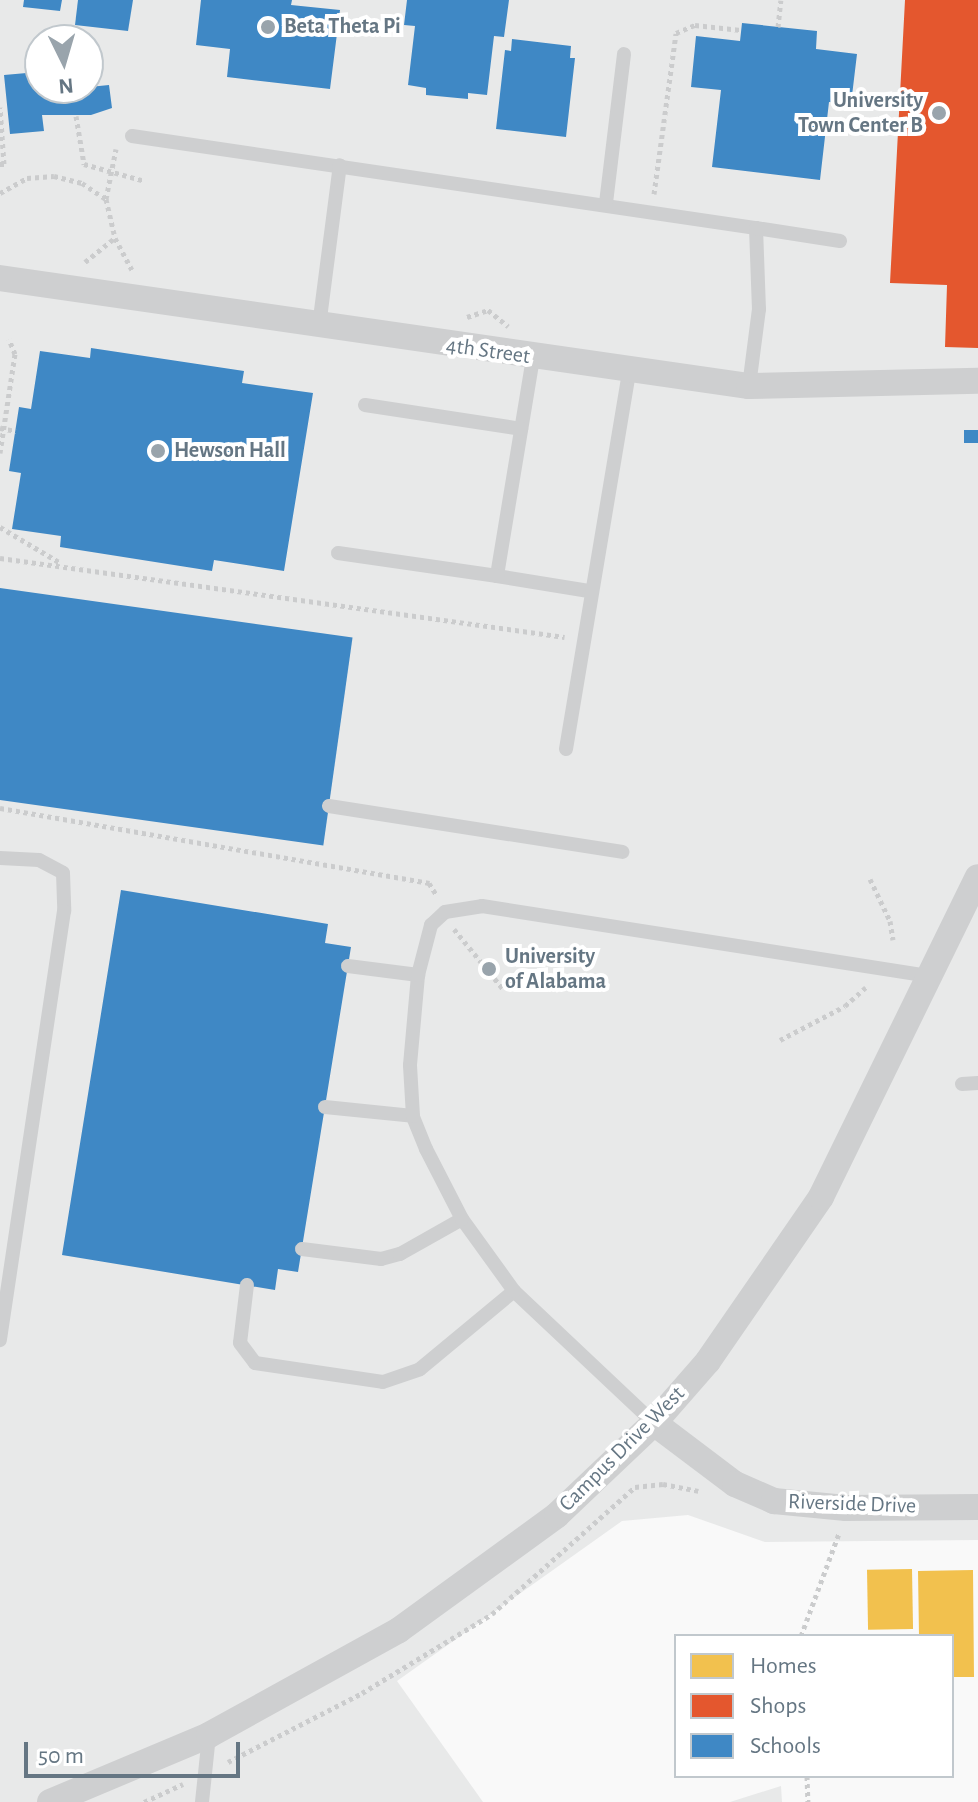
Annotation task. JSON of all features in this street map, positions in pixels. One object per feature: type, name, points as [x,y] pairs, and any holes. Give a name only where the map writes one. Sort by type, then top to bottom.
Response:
[{"type":"street","name":"4th Street","points":[[0,278],[533,358],[749,386],[978,381]]},
{"type":"street","name":"Campus Drive West","points":[[50,1802],[209,1735],[345,1662],[457,1591],[557,1515],[654,1423],[708,1361],[821,1197],[978,877]]},
{"type":"street","name":"Riverside Drive","points":[[654,1423],[735,1484],[774,1501],[846,1508],[978,1507]]},
{"type":"lane","points":[[606,203],[624,54]]},
{"type":"lane","points":[[132,136],[606,203],[840,241]]},
{"type":"lane","points":[[319,326],[340,165]]},
{"type":"lane","points":[[749,386],[759,309],[756,228]]},
{"type":"lane","points":[[497,576],[533,358]]},
{"type":"lane","points":[[566,749],[589,591],[629,371]]},
{"type":"lane","points":[[365,405],[521,429]]},
{"type":"lane","points":[[338,553],[589,591]]},
{"type":"lane","points":[[329,806],[622,852]]},
{"type":"lane","points":[[0,858],[39,860],[63,873],[64,911],[0,1340]]},
{"type":"lane","points":[[654,1423],[514,1291],[462,1219],[413,1116],[410,1065],[418,975],[431,925],[445,912],[468,906],[930,976]]},
{"type":"lane","points":[[348,966],[418,975]]},
{"type":"lane","points":[[962,1084],[978,1083]]},
{"type":"lane","points":[[325,1107],[413,1116]]},
{"type":"lane","points":[[302,1249],[381,1259],[400,1254],[462,1219]]},
{"type":"lane","points":[[247,1285],[240,1343],[255,1363],[383,1382],[420,1369],[514,1291]]},
{"type":"lane","points":[[202,1802],[209,1735]]},
{"type":"path","points":[[778,27],[781,0]]},
{"type":"path","points":[[652,210],[676,33],[695,25],[741,30]]},
{"type":"path","points":[[0,164],[4,164],[3,107]]},
{"type":"path","points":[[76,116],[84,164],[112,175],[145,181]]},
{"type":"path","points":[[116,148],[106,199],[115,238],[134,275]]},
{"type":"path","points":[[0,193],[27,178],[54,176],[82,183],[106,199]]},
{"type":"path","points":[[76,266],[115,238]]},
{"type":"path","points":[[459,323],[488,310],[505,319],[510,330]]},
{"type":"path","points":[[0,453],[15,354],[9,339]]},
{"type":"path","points":[[2,429],[16,431]]},
{"type":"path","points":[[0,527],[60,563]]},
{"type":"path","points":[[0,558],[60,563],[582,639]]},
{"type":"path","points":[[0,808],[429,883],[439,899]]},
{"type":"path","points":[[870,879],[890,921],[893,940]]},
{"type":"path","points":[[453,928],[504,990]]},
{"type":"path","points":[[780,1040],[845,1006],[867,986]]},
{"type":"path","points":[[144,1802],[206,1774],[362,1693],[492,1614],[635,1487],[663,1484],[707,1493]]},
{"type":"path","points":[[802,1634],[846,1508]]},
{"type":"path","points":[[825,1533],[838,1535]]},
{"type":"path","points":[[807,1778],[808,1802]]},
{"type":"shaded area","name":"University of Alabama","points":[[0,0],[978,0],[978,1540],[765,1542],[688,1515],[622,1521],[397,1681],[483,1802],[0,1802]]},
{"type":"shaded area","points":[[781,1786],[782,1802],[730,1802]]},
{"type":"building: Homes","points":[[912,1569],[913,1629],[868,1630],[867,1570]]},
{"type":"building: Homes","points":[[973,1570],[974,1677],[954,1677],[954,1634],[919,1634],[918,1571]]},
{"type":"building: Shops","name":"University Town Center B","points":[[905,0],[978,0],[978,348],[945,347],[947,285],[890,283]]},
{"type":"building: Schools","points":[[24,0],[62,0],[60,11],[23,7]]},
{"type":"building: Schools","points":[[78,0],[133,0],[128,31],[104,28],[104,24],[75,24]]},
{"type":"building: Schools","name":"Beta Theta Pi","points":[[201,0],[292,0],[291,5],[340,10],[330,89],[227,77],[230,49],[196,45]]},
{"type":"building: Schools","points":[[407,0],[509,0],[504,37],[494,36],[487,95],[468,93],[468,99],[426,95],[426,88],[408,85],[415,26],[404,25]]},
{"type":"building: Schools","points":[[742,23],[817,31],[816,49],[857,54],[851,104],[829,102],[820,180],[712,167],[721,90],[691,87],[696,36],[740,41]]},
{"type":"building: Schools","points":[[512,39],[571,46],[570,58],[575,58],[566,137],[496,129],[505,50],[511,51]]},
{"type":"building: Schools","points":[[24,73],[24,104],[104,104],[104,86],[109,85],[112,108],[91,115],[42,115],[44,131],[10,134],[4,75]]},
{"type":"building: Schools","name":"Hewson Hall","points":[[91,348],[244,371],[242,383],[313,393],[284,571],[214,560],[212,571],[60,547],[61,536],[12,529],[21,473],[9,471],[19,407],[31,409],[40,351],[90,358]]},
{"type":"building: Schools","points":[[964,430],[978,430],[978,443],[964,443]]},
{"type":"building: Schools","points":[[0,588],[353,638],[323,846],[0,800]]},
{"type":"building: Schools","points":[[121,890],[328,924],[325,943],[351,947],[298,1272],[278,1269],[275,1290],[62,1255]]},
{"type":"place","name":"Beta Theta Pi","points":[[268,27]]},
{"type":"place","name":"University Town Center B","points":[[939,113]]},
{"type":"place","name":"Hewson Hall","points":[[158,451]]},
{"type":"place","name":"University of Alabama","points":[[489,969]]}]
